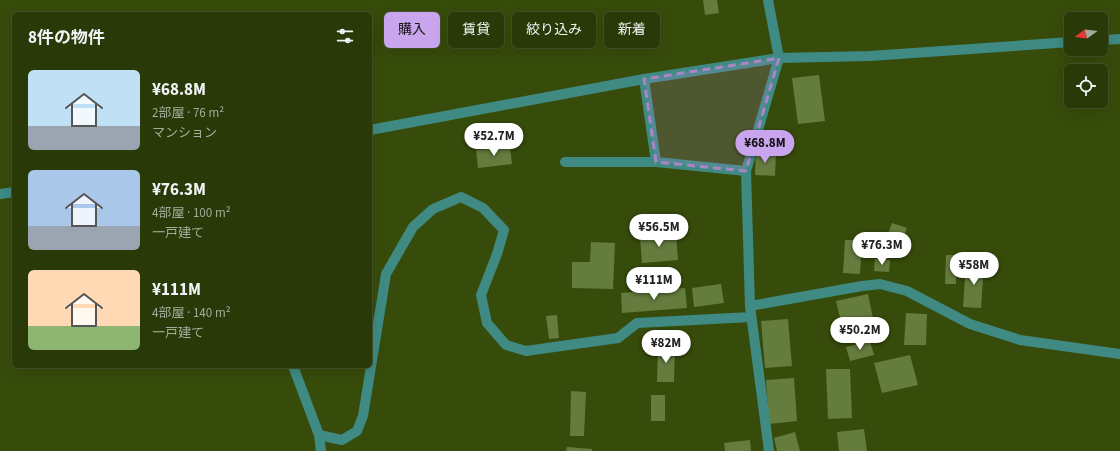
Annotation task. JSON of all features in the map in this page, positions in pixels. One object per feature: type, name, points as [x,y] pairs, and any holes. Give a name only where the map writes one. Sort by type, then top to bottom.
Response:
[{"type":"street","points":[[768,0],[779,58],[746,171],[750,306],[769,451]]},
{"type":"street","points":[[1108,40],[1120,39]]},
{"type":"street","points":[[372,130],[644,79],[779,58],[870,56],[1064,42]]},
{"type":"street","points":[[644,79],[656,162]]},
{"type":"street","points":[[565,162],[656,162],[746,171]]},
{"type":"street","points":[[0,194],[12,192]]},
{"type":"street","points":[[372,360],[386,274],[413,227],[433,209],[461,197],[483,208],[504,230],[482,295],[487,323],[506,345],[526,351],[618,338],[637,323],[751,317]]},
{"type":"street","points":[[750,306],[880,284],[907,291],[970,324],[1020,340],[1120,354]]},
{"type":"street","points":[[294,368],[319,435],[321,451]]},
{"type":"street","points":[[319,435],[342,440],[357,431],[363,416],[371,368]]},
{"type":"highlighted area","points":[[779,58],[746,171],[656,162],[644,79]]},
{"type":"building","points":[[703,0],[717,0],[719,13],[705,15]]},
{"type":"building","points":[[819,75],[825,121],[798,124],[792,78]]},
{"type":"building","points":[[510,147],[512,164],[478,168],[476,150]]},
{"type":"building","points":[[756,151],[776,153],[775,176],[755,175]]},
{"type":"building","points":[[892,223],[907,228],[903,239],[888,234]]},
{"type":"building","points":[[676,233],[678,260],[642,263],[640,237]]},
{"type":"building","points":[[845,240],[862,240],[860,274],[843,273]]},
{"type":"building","points":[[591,242],[615,243],[613,289],[572,288],[572,262],[590,262]]},
{"type":"building","points":[[946,255],[957,255],[956,284],[945,284]]},
{"type":"building","points":[[875,259],[890,260],[889,272],[874,271]]},
{"type":"building","points":[[966,264],[984,265],[981,308],[963,307]]},
{"type":"building","points":[[721,284],[724,303],[694,307],[692,288]]},
{"type":"building","points":[[685,288],[687,308],[622,313],[621,293]]},
{"type":"building","points":[[868,294],[876,333],[845,339],[836,301]]},
{"type":"building","points":[[906,313],[927,314],[926,345],[904,345]]},
{"type":"building","points":[[557,315],[559,338],[549,339],[546,316]]},
{"type":"building","points":[[788,319],[792,366],[765,368],[761,321]]},
{"type":"building","points":[[870,341],[874,355],[850,361],[846,347]]},
{"type":"building","points":[[658,346],[675,346],[674,382],[657,382]]},
{"type":"building","points":[[910,355],[918,385],[882,393],[874,363]]},
{"type":"building","points":[[826,369],[850,369],[852,418],[828,419]]},
{"type":"building","points":[[794,378],[797,421],[769,424],[766,380]]},
{"type":"building","points":[[571,391],[586,392],[584,436],[570,436]]},
{"type":"building","points":[[651,395],[665,395],[665,421],[651,421]]},
{"type":"building","points":[[864,429],[867,451],[839,451],[837,432]]},
{"type":"building","points":[[795,432],[800,451],[777,451],[774,438]]},
{"type":"building","points":[[750,440],[751,451],[725,451],[724,443]]},
{"type":"building","points":[[567,447],[592,449],[592,451],[566,451]]}]
